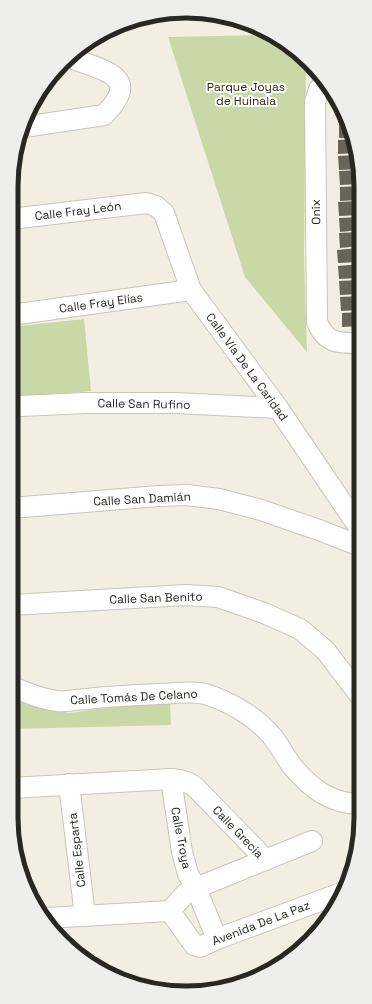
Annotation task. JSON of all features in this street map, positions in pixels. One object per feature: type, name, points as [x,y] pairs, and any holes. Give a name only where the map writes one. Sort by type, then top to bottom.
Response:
[{"type":"street","points":[[29,126],[104,115],[113,106],[119,97],[121,87],[118,79],[105,71],[75,60]]},
{"type":"street","name":"Onix","points":[[321,87],[318,89],[315,102],[317,322],[321,332],[330,340],[343,343],[354,343]]},
{"type":"street","name":"Calle Fray León","points":[[18,218],[146,203]]},
{"type":"street","name":"Calle Vía De La Caridad","points":[[146,203],[156,206],[164,214],[191,290],[278,408],[354,520]]},
{"type":"street","name":"Calle Fray Elías","points":[[18,314],[191,290]]},
{"type":"street","name":"Calle San Rufino","points":[[18,407],[90,403],[175,403],[278,408]]},
{"type":"street","name":"Calle San Damián","points":[[18,507],[187,495],[219,499],[261,510],[354,544]]},
{"type":"street","name":"Calle San Benito","points":[[18,605],[186,595],[218,597],[264,612],[300,630],[325,650],[354,687]]},
{"type":"street","name":"Calle Tomás De Celano","points":[[18,689],[36,697],[59,701],[196,693],[212,696],[227,702],[253,719],[271,735],[293,766],[311,786],[324,795],[339,802],[354,803]]},
{"type":"street","name":"Calle Grecia","points":[[18,788],[171,779],[191,783],[266,860],[196,888],[185,894],[170,911]]},
{"type":"street","name":"Calle Troya","points":[[171,779],[182,852],[188,874],[196,888],[210,942]]},
{"type":"street","name":"Calle Esparta","points":[[69,784],[85,916]]},
{"type":"street","points":[[266,860],[312,841]]},
{"type":"street","name":"Avenida De La Paz","points":[[210,942],[335,895]]},
{"type":"street","points":[[51,918],[170,911],[194,945],[200,947],[210,942]]},
{"type":"green space","name":"Parque Joyas de Huinala","points":[[260,35],[279,46],[306,68],[304,259],[307,352],[245,277],[168,37]]},
{"type":"green space","points":[[84,319],[91,391],[18,397],[18,326]]},
{"type":"green space","points":[[18,700],[41,708],[69,713],[113,707],[170,702],[171,725],[18,729]]},
{"type":"building","points":[[338,114],[341,123],[338,123]]},
{"type":"building","points":[[339,124],[342,124],[347,138],[339,138]]},
{"type":"building","points":[[347,139],[351,153],[338,154],[338,140]]},
{"type":"building","points":[[351,155],[353,169],[339,170],[338,156]]},
{"type":"building","points":[[354,170],[354,184],[340,185],[339,171]]},
{"type":"building","points":[[354,186],[354,200],[340,201],[340,187]]},
{"type":"building","points":[[354,201],[354,215],[339,216],[338,202]]},
{"type":"building","points":[[354,217],[354,231],[340,232],[339,218]]},
{"type":"building","points":[[354,232],[354,247],[340,248],[339,233]]},
{"type":"building","points":[[354,248],[354,262],[338,263],[337,250]]},
{"type":"building","points":[[354,265],[354,278],[339,279],[338,266]]},
{"type":"building","points":[[354,280],[354,294],[340,295],[339,281]]},
{"type":"building","points":[[354,296],[354,310],[341,311],[340,297]]},
{"type":"building","points":[[354,312],[354,326],[342,327],[342,313]]}]
